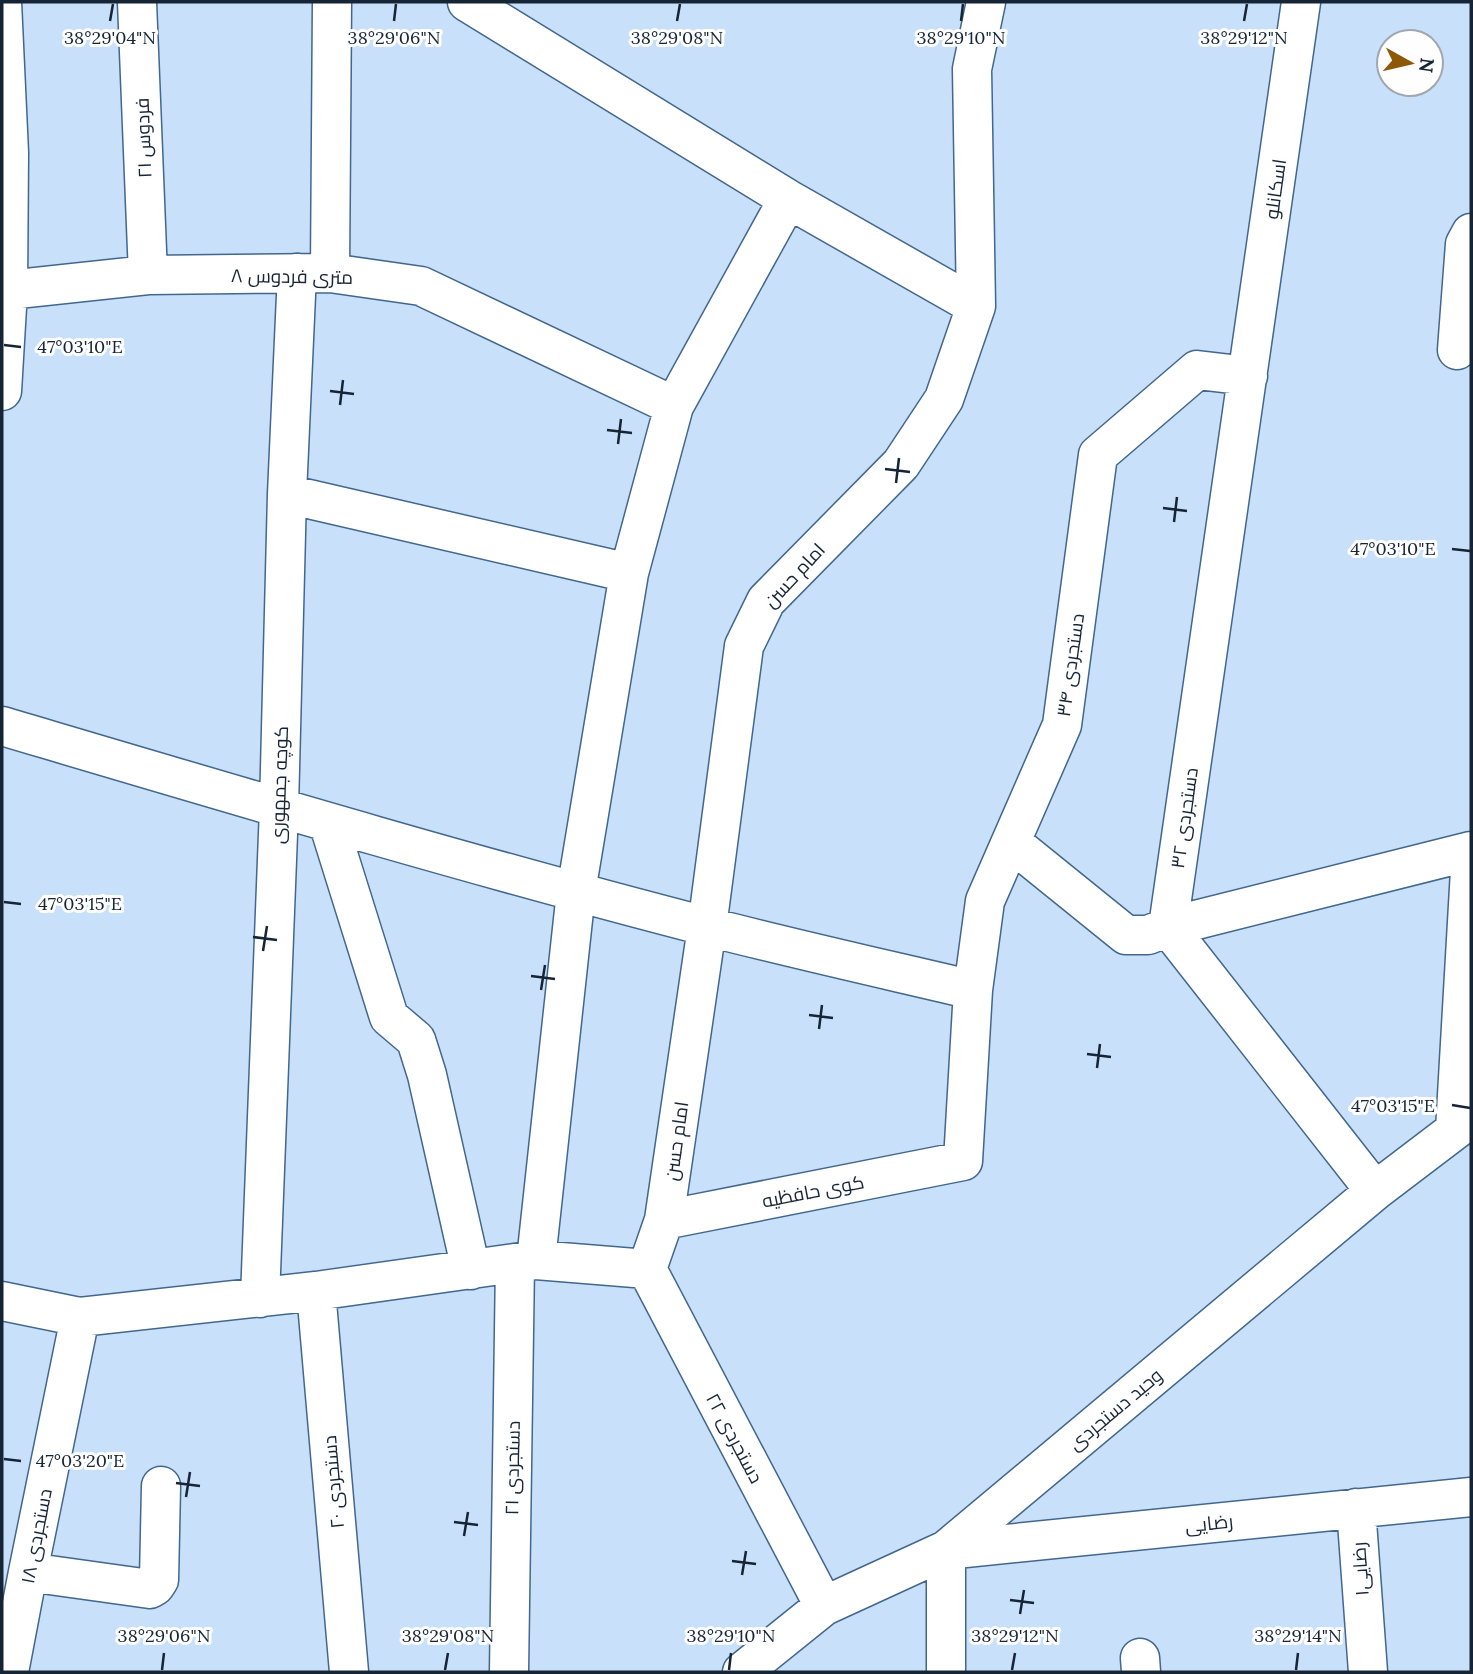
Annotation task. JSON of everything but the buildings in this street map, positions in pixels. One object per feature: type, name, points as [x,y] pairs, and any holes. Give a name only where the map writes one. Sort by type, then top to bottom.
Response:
[{"type":"street","points":[[2,2],[8,290],[2,391]]},
{"type":"street","name":"فردوس ۲۱","points":[[137,2],[148,275]]},
{"type":"street","name":"کوچه جمهوری","points":[[260,1298],[279,808],[287,494],[314,273],[332,2]]},
{"type":"street","points":[[467,2],[788,199],[976,306]]},
{"type":"street","name":"امام حسن","points":[[647,1269],[664,1220],[707,927],[744,646],[766,600],[901,464],[944,398],[976,306],[972,69],[986,2]]},
{"type":"street","name":"اسکانلو","points":[[1248,376],[1301,2]]},
{"type":"street","points":[[526,1262],[576,892],[629,573],[674,406],[788,199]]},
{"type":"street","points":[[1457,350],[1465,244],[1471,233]]},
{"type":"street","name":"۸ متری فردوس","points":[[8,290],[148,275],[314,273],[421,286],[674,406]]},
{"type":"street","name":"دستجردی ۳۴","points":[[962,1161],[973,990],[985,901],[1062,725],[1098,455],[1197,370],[1248,376]]},
{"type":"street","name":"دستجردی ۳۲","points":[[1168,927],[1248,376]]},
{"type":"street","points":[[287,494],[629,573]]},
{"type":"street","points":[[2,726],[576,892],[707,927],[973,990]]},
{"type":"street","points":[[328,822],[389,1017],[416,1040],[427,1075],[471,1269]]},
{"type":"street","points":[[1010,842],[1126,935],[1148,935],[1168,927],[1471,852],[1463,1124]]},
{"type":"street","points":[[1168,927],[1375,1191]]},
{"type":"street","name":"وحید دستجردی","points":[[742,1672],[824,1606],[946,1550],[1375,1191],[1463,1124]]},
{"type":"street","name":"کوی حافظیه","points":[[664,1220],[962,1161]]},
{"type":"street","points":[[2,1301],[80,1317],[316,1292],[526,1262],[647,1269]]},
{"type":"street","name":"دستجردی ۲۱","points":[[509,1672],[526,1262]]},
{"type":"street","name":"دستجردی ۲۲","points":[[647,1269],[824,1606]]},
{"type":"street","name":"دستجردی ۲۰","points":[[316,1292],[349,1672]]},
{"type":"street","name":"دستجردی ۱۸","points":[[9,1672],[80,1317]]},
{"type":"street","points":[[28,1572],[150,1589],[155,1586],[159,1580],[161,1486]]},
{"type":"street","name":"رضایی","points":[[946,1550],[1471,1497]]},
{"type":"street","name":"رضایی۱","points":[[1356,1508],[1368,1672]]},
{"type":"street","points":[[946,1550],[946,1672]]}]
